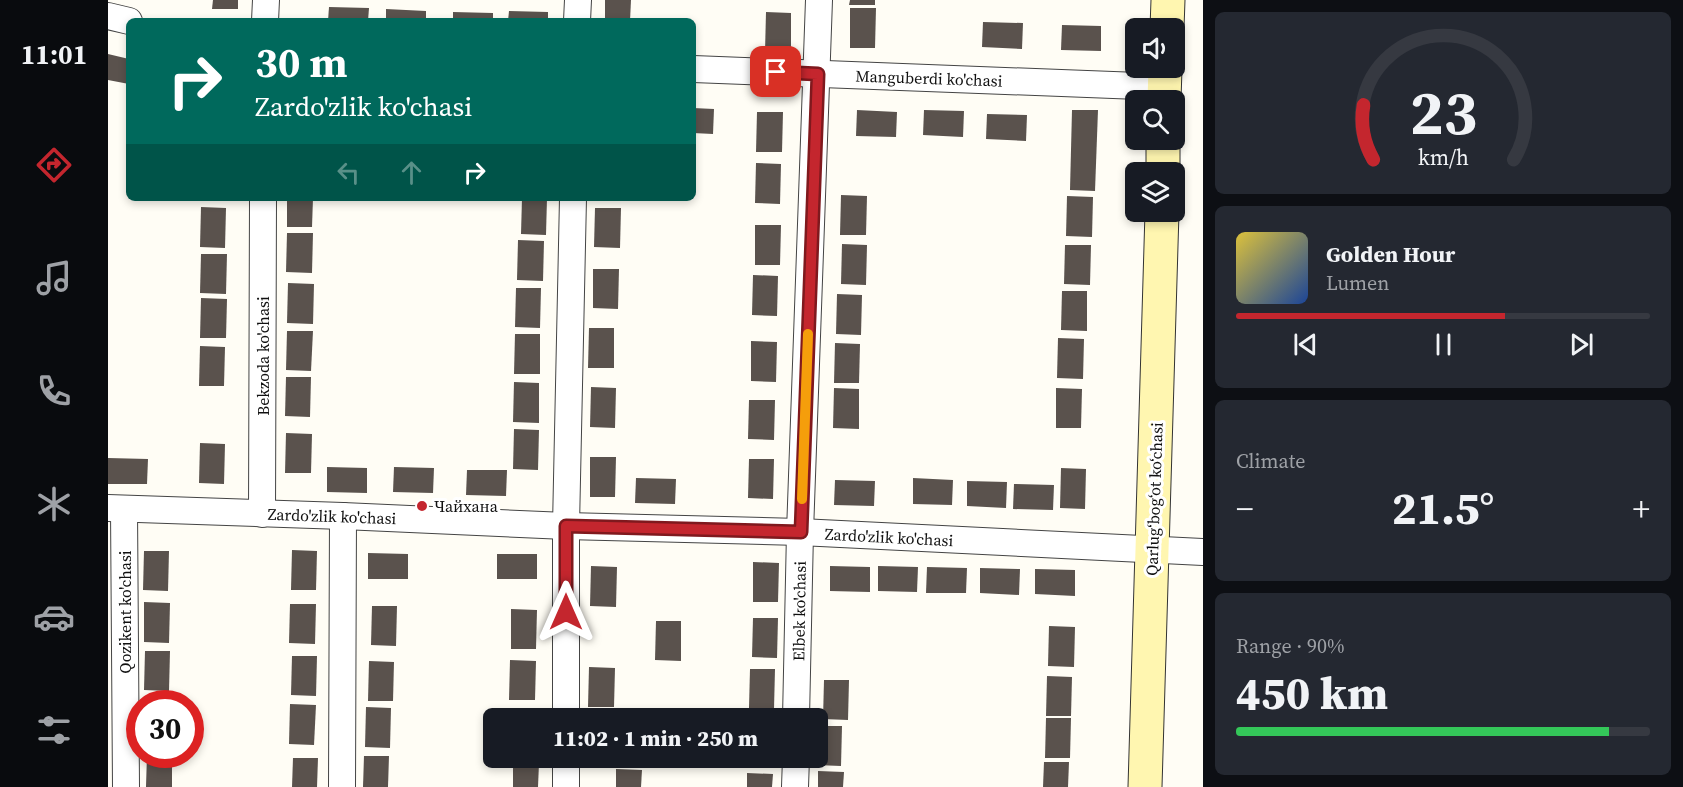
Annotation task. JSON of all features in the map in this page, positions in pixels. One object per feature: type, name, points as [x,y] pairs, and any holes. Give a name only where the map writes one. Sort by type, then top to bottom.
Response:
[{"type":"main road","points":[[1167,18],[1168,0]]},
{"type":"main road","name":"Qarlug‘bog‘ot ko‘chasi","points":[[1145,787],[1161,222]]},
{"type":"street","points":[[265,18],[266,0]]},
{"type":"street","points":[[577,18],[578,0]]},
{"type":"street","name":"Elbek ko'chasi","points":[[796,708],[819,0]]},
{"type":"street","points":[[108,16],[126,20]]},
{"type":"street","name":"Manguberdi ko'chasi","points":[[696,69],[1165,85]]},
{"type":"street","name":"Bekzoda ko'chasi","points":[[262,514],[263,201]]},
{"type":"street","points":[[566,708],[566,526],[573,201]]},
{"type":"street","name":"Zardo'zlik ko'chasi","points":[[116,508],[566,526],[801,532],[1203,552]]},
{"type":"street","name":"Qozikent ko'chasi","points":[[116,508],[126,787]]},
{"type":"street","points":[[342,787],[343,516]]},
{"type":"street","points":[[566,768],[566,787]]},
{"type":"street","points":[[795,787],[796,768]]},
{"type":"building","points":[[213,0],[238,0],[238,9],[212,9]]},
{"type":"building","points":[[605,0],[631,0],[630,18],[605,18]]},
{"type":"building","points":[[850,0],[875,0],[875,5],[849,5]]},
{"type":"building","points":[[329,7],[369,8],[368,18],[328,18]]},
{"type":"building","points":[[850,8],[876,8],[875,48],[850,48]]},
{"type":"building","points":[[386,9],[426,11],[426,18],[386,18]]},
{"type":"building","points":[[509,11],[548,12],[548,18],[508,18]]},
{"type":"building","points":[[453,12],[493,13],[493,18],[453,18]]},
{"type":"building","points":[[766,12],[791,13],[791,53],[765,52]]},
{"type":"building","points":[[983,22],[1023,23],[1022,49],[982,47]]},
{"type":"building","points":[[1062,25],[1101,26],[1101,51],[1061,50]]},
{"type":"building","points":[[108,54],[126,58],[126,83],[108,80]]},
{"type":"building","points":[[696,108],[714,109],[713,134],[696,133]]},
{"type":"building","points":[[857,110],[897,112],[896,137],[856,136]]},
{"type":"building","points":[[924,110],[964,111],[963,137],[923,135]]},
{"type":"building","points":[[1072,110],[1098,110],[1095,191],[1070,190]]},
{"type":"building","points":[[757,112],[783,112],[782,152],[756,152]]},
{"type":"building","points":[[987,114],[1027,115],[1026,141],[986,139]]},
{"type":"building","points":[[756,163],[781,164],[780,204],[755,203]]},
{"type":"building","points":[[841,195],[867,196],[866,235],[840,235]]},
{"type":"building","points":[[1067,196],[1093,197],[1092,237],[1066,236]]},
{"type":"building","points":[[287,201],[313,201],[312,227],[287,227]]},
{"type":"building","points":[[522,201],[547,201],[546,235],[521,234]]},
{"type":"building","points":[[201,207],[226,208],[225,248],[200,247]]},
{"type":"building","points":[[595,208],[621,208],[620,248],[594,247]]},
{"type":"building","points":[[755,225],[781,225],[780,265],[755,265]]},
{"type":"building","points":[[287,233],[313,233],[312,273],[286,272]]},
{"type":"building","points":[[518,240],[544,241],[543,281],[517,280]]},
{"type":"building","points":[[842,244],[867,245],[866,285],[841,284]]},
{"type":"building","points":[[1065,245],[1091,245],[1090,285],[1064,284]]},
{"type":"building","points":[[201,254],[227,254],[226,294],[200,293]]},
{"type":"building","points":[[593,269],[619,269],[618,309],[593,308]]},
{"type":"building","points":[[753,275],[778,276],[777,316],[752,315]]},
{"type":"building","points":[[288,283],[314,284],[313,324],[287,323]]},
{"type":"building","points":[[516,288],[541,288],[540,328],[515,327]]},
{"type":"building","points":[[1062,291],[1087,291],[1087,331],[1061,330]]},
{"type":"building","points":[[837,294],[862,295],[861,335],[836,334]]},
{"type":"building","points":[[201,298],[227,299],[226,338],[200,338]]},
{"type":"building","points":[[589,328],[614,328],[614,368],[588,368]]},
{"type":"building","points":[[287,331],[313,331],[311,371],[286,370]]},
{"type":"building","points":[[515,334],[540,334],[540,374],[514,374]]},
{"type":"building","points":[[1058,338],[1084,339],[1083,379],[1057,378]]},
{"type":"building","points":[[751,341],[777,342],[776,382],[751,381]]},
{"type":"building","points":[[835,343],[860,344],[859,383],[834,383]]},
{"type":"building","points":[[200,346],[225,347],[224,386],[199,386]]},
{"type":"building","points":[[286,377],[311,377],[310,417],[285,416]]},
{"type":"building","points":[[514,382],[539,383],[539,423],[513,422]]},
{"type":"building","points":[[591,387],[616,388],[615,428],[590,427]]},
{"type":"building","points":[[834,388],[859,389],[859,429],[833,428]]},
{"type":"building","points":[[1056,388],[1082,389],[1081,428],[1056,428]]},
{"type":"building","points":[[749,400],[775,400],[774,440],[748,439]]},
{"type":"building","points":[[514,429],[539,430],[538,470],[513,469]]},
{"type":"building","points":[[286,433],[312,434],[311,473],[285,473]]},
{"type":"building","points":[[200,443],[225,444],[224,484],[199,483]]},
{"type":"building","points":[[590,457],[616,457],[615,497],[590,497]]},
{"type":"building","points":[[108,458],[148,459],[147,484],[108,484]]},
{"type":"building","points":[[749,459],[774,459],[773,499],[748,498]]},
{"type":"building","points":[[327,467],[367,468],[367,493],[327,492]]},
{"type":"building","points":[[394,467],[434,468],[433,493],[393,492]]},
{"type":"building","points":[[1061,468],[1086,469],[1085,509],[1060,508]]},
{"type":"building","points":[[467,470],[507,470],[506,496],[466,495]]},
{"type":"building","points":[[636,478],[676,479],[675,504],[635,503]]},
{"type":"building","points":[[913,478],[953,480],[952,505],[913,504]]},
{"type":"building","points":[[835,480],[875,481],[874,506],[834,505]]},
{"type":"building","points":[[967,481],[1007,482],[1006,508],[967,506]]},
{"type":"building","points":[[1014,484],[1054,485],[1053,510],[1013,509]]},
{"type":"building","points":[[292,550],[317,551],[316,590],[291,590]]},
{"type":"building","points":[[144,551],[169,551],[168,591],[143,590]]},
{"type":"building","points":[[368,553],[408,554],[408,579],[368,579]]},
{"type":"building","points":[[497,554],[537,554],[537,579],[497,579]]},
{"type":"building","points":[[753,562],[779,563],[778,602],[753,602]]},
{"type":"building","points":[[591,566],[617,567],[616,607],[590,606]]},
{"type":"building","points":[[830,566],[870,567],[870,592],[830,591]]},
{"type":"building","points":[[878,566],[918,567],[917,592],[878,591]]},
{"type":"building","points":[[927,567],[967,568],[966,593],[926,593]]},
{"type":"building","points":[[980,568],[1020,569],[1019,595],[980,593]]},
{"type":"building","points":[[1035,569],[1075,570],[1075,596],[1035,594]]},
{"type":"building","points":[[144,602],[170,603],[169,643],[144,642]]},
{"type":"building","points":[[290,604],[316,604],[315,644],[289,643]]},
{"type":"building","points":[[372,606],[397,606],[396,646],[371,645]]},
{"type":"building","points":[[511,609],[537,610],[536,649],[511,649]]},
{"type":"building","points":[[753,618],[778,618],[777,658],[752,657]]},
{"type":"building","points":[[656,621],[681,621],[681,661],[655,660]]},
{"type":"building","points":[[1049,626],[1075,627],[1074,667],[1048,666]]},
{"type":"building","points":[[145,651],[170,651],[169,690],[144,690]]},
{"type":"building","points":[[292,656],[317,656],[316,696],[291,695]]},
{"type":"building","points":[[510,660],[536,661],[535,700],[509,700]]},
{"type":"building","points":[[369,661],[394,662],[393,701],[368,701]]},
{"type":"building","points":[[589,667],[615,668],[614,707],[588,707]]},
{"type":"building","points":[[750,669],[775,669],[774,708],[749,708]]},
{"type":"building","points":[[1047,676],[1072,677],[1071,716],[1046,716]]},
{"type":"building","points":[[824,680],[849,680],[848,720],[828,719],[828,708],[823,708]]},
{"type":"building","points":[[290,704],[316,705],[314,745],[289,744]]},
{"type":"building","points":[[366,707],[391,708],[390,748],[365,747]]},
{"type":"building","points":[[1046,718],[1071,718],[1070,758],[1045,758]]},
{"type":"building","points":[[828,726],[842,726],[841,766],[828,765]]},
{"type":"building","points":[[364,756],[389,756],[388,787],[363,787]]},
{"type":"building","points":[[293,758],[318,758],[317,787],[292,787]]},
{"type":"building","points":[[1044,762],[1069,762],[1068,787],[1043,787]]},
{"type":"building","points":[[147,768],[172,768],[172,787],[146,787]]},
{"type":"building","points":[[513,768],[539,768],[538,787],[513,787]]},
{"type":"building","points":[[616,769],[642,770],[641,787],[616,787]]},
{"type":"building","points":[[818,771],[844,772],[843,787],[818,787]]},
{"type":"building","points":[[747,773],[773,774],[772,787],[747,787]]},
{"type":"slow traffic","points":[[802,499],[808,334]]},
{"type":"place","name":"Чайхана","points":[[422,506]]},
{"type":"route","points":[[566,612],[566,526],[801,532],[818,74],[776,72]]}]
